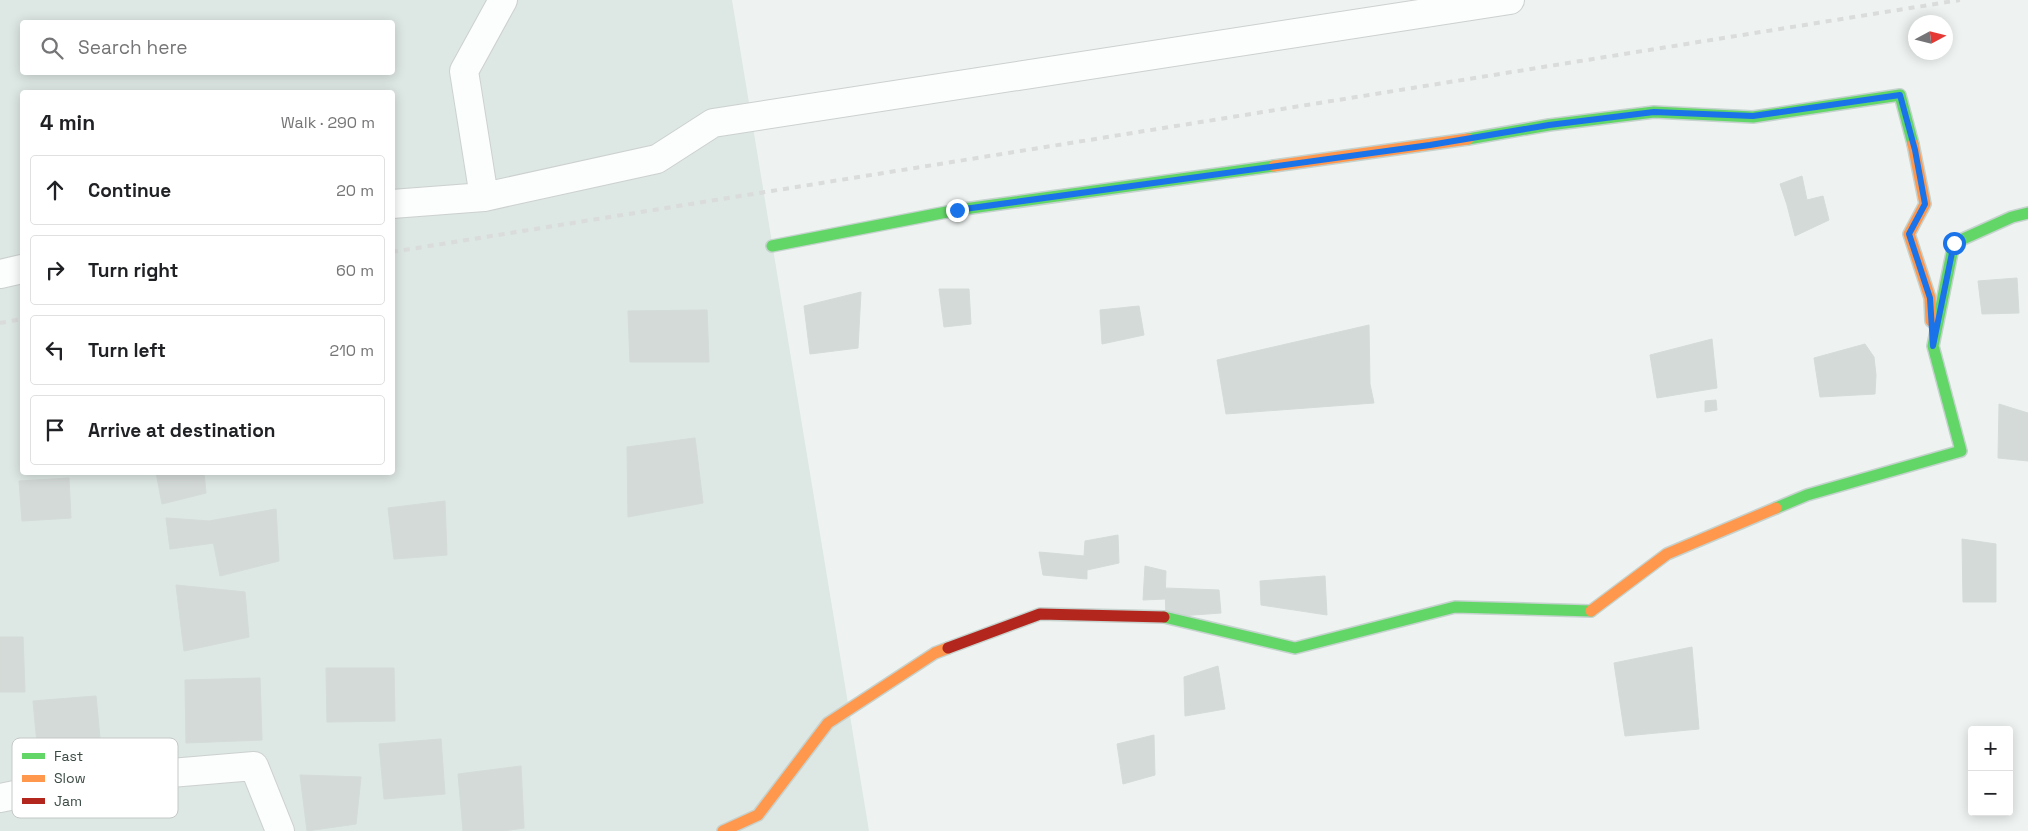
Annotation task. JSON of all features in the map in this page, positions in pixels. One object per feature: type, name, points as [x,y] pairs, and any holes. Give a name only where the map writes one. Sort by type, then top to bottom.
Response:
[{"type":"street","points":[[484,197],[464,71],[503,0]]},
{"type":"street","points":[[395,204],[484,197],[657,158],[713,123],[1510,0]]},
{"type":"street","points":[[723,831],[758,815],[828,723],[935,653],[1040,614],[1166,617],[1295,648],[1455,607],[1592,611],[1668,554],[1807,495],[1961,451],[1933,346],[1930,298],[1909,234],[1925,204],[1915,150],[1900,95],[1753,116],[1654,112],[1549,125],[1430,145],[957,210],[772,246]]},
{"type":"street","points":[[1933,346],[1954,243],[2012,217],[2028,213]]},
{"type":"street","points":[[0,274],[20,269]]},
{"type":"street","points":[[178,772],[254,766],[280,831]]},
{"type":"shaded area","points":[[0,0],[732,0],[869,831],[0,831]]},
{"type":"building","points":[[1802,176],[1807,200],[1787,205],[1780,184]]},
{"type":"building","points":[[1823,196],[1829,220],[1795,236],[1787,205]]},
{"type":"building","points":[[2017,278],[2019,313],[1982,314],[1978,281]]},
{"type":"building","points":[[939,289],[969,289],[971,324],[944,327]]},
{"type":"building","points":[[861,292],[858,348],[810,354],[804,306]]},
{"type":"building","points":[[1139,306],[1144,335],[1102,344],[1100,310]]},
{"type":"building","points":[[707,310],[709,362],[630,362],[628,311]]},
{"type":"building","points":[[1369,325],[1370,384],[1374,403],[1226,414],[1217,360]]},
{"type":"building","points":[[1712,339],[1717,388],[1657,398],[1650,355]]},
{"type":"building","points":[[1865,344],[1874,357],[1876,375],[1875,394],[1820,397],[1814,358]]},
{"type":"building","points":[[1716,400],[1717,410],[1705,412],[1705,401]]},
{"type":"building","points":[[1999,404],[2028,413],[2028,461],[1998,458]]},
{"type":"building","points":[[695,438],[703,503],[628,517],[627,447]]},
{"type":"building","points":[[157,475],[204,475],[206,493],[162,504]]},
{"type":"building","points":[[69,478],[71,518],[22,521],[19,481]]},
{"type":"building","points":[[445,501],[447,555],[394,559],[388,508]]},
{"type":"building","points":[[276,509],[279,561],[220,576],[209,521]]},
{"type":"building","points":[[166,518],[209,521],[214,543],[170,549]]},
{"type":"building","points":[[1118,535],[1119,563],[1087,570],[1087,579],[1043,575],[1039,552],[1084,556],[1085,541]]},
{"type":"building","points":[[1962,539],[1996,544],[1996,602],[1963,602]]},
{"type":"building","points":[[1145,566],[1166,571],[1165,599],[1143,600]]},
{"type":"building","points":[[1325,576],[1327,615],[1261,605],[1260,581]]},
{"type":"building","points":[[176,585],[245,592],[249,637],[184,651]]},
{"type":"building","points":[[1165,588],[1219,590],[1221,613],[1166,617]]},
{"type":"building","points":[[0,637],[23,637],[25,692],[0,692]]},
{"type":"building","points":[[1692,647],[1699,729],[1625,736],[1614,663]]},
{"type":"building","points":[[1218,666],[1225,709],[1185,716],[1184,677]]},
{"type":"building","points":[[326,668],[394,668],[395,721],[327,722]]},
{"type":"building","points":[[260,678],[262,740],[186,743],[185,680]]},
{"type":"building","points":[[96,696],[100,738],[36,738],[33,701]]},
{"type":"building","points":[[1154,735],[1155,775],[1123,784],[1117,744]]},
{"type":"building","points":[[441,739],[445,794],[384,799],[379,744]]},
{"type":"building","points":[[521,766],[524,828],[503,831],[463,831],[458,774]]},
{"type":"building","points":[[300,775],[361,777],[356,824],[307,831]]},
{"type":"railway","points":[[395,252],[1960,0]]},
{"type":"railway","points":[[0,323],[20,319]]},
{"type":"traffic: fast","points":[[1468,139],[1549,125],[1654,112],[1753,117],[1900,95],[1913,144]]},
{"type":"traffic: fast","points":[[772,246],[957,210],[1274,166]]},
{"type":"traffic: fast","points":[[1776,508],[1807,495],[1961,451],[1933,346],[1954,243],[2012,217],[2028,213]]},
{"type":"traffic: fast","points":[[1164,617],[1295,648],[1455,607],[1591,611]]},
{"type":"traffic: slow","points":[[1274,166],[1468,139]]},
{"type":"traffic: slow","points":[[1913,144],[1925,204],[1909,234],[1930,298],[1931,321]]},
{"type":"traffic: slow","points":[[1591,611],[1667,554],[1776,508]]},
{"type":"traffic: slow","points":[[723,831],[758,815],[828,723],[935,653],[948,648]]},
{"type":"traffic: jam","points":[[948,648],[1040,614],[1164,617]]},
{"type":"route","points":[[957,210],[1430,145],[1549,125],[1654,112],[1753,116],[1900,95],[1915,150],[1925,204],[1909,234],[1930,298],[1933,346],[1954,243]]}]
